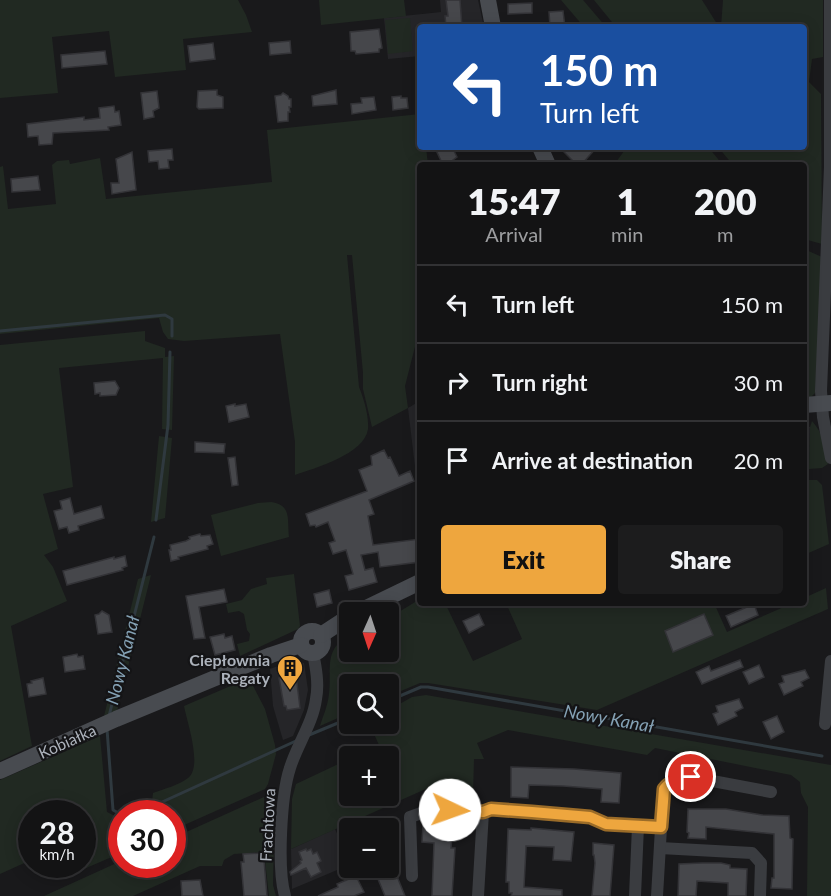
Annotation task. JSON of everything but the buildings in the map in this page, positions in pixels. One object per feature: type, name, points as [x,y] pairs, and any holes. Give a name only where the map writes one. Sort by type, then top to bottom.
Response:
[{"type":"street","points":[[488,0],[492,24]]},
{"type":"street","points":[[830,0],[826,403],[831,458]]},
{"type":"street","points":[[807,405],[826,403]]},
{"type":"street","points":[[379,602],[417,583]]},
{"type":"street","name":"Kobiałka","points":[[0,771],[99,726],[271,655],[307,649],[302,637],[308,631],[321,635],[339,623]]},
{"type":"street","name":"Frachtowa","points":[[285,896],[282,873],[285,783],[317,696],[307,649]]},
{"type":"street","points":[[825,724],[831,661]]},
{"type":"street","points":[[657,896],[666,786],[678,779],[691,777],[771,792]]},
{"type":"street","points":[[412,876],[410,817],[433,809],[532,812],[590,817],[606,824],[661,827]]},
{"type":"street","points":[[478,896],[483,812]]},
{"type":"street","points":[[635,896],[638,826]]},
{"type":"street","points":[[660,848],[753,853],[761,863],[760,896]]},
{"type":"shaded area","points":[[0,0],[238,0],[252,32],[183,39],[186,70],[115,77],[109,31],[52,37],[58,93],[0,98]]},
{"type":"shaded area","points":[[319,0],[404,0],[406,16],[321,25]]},
{"type":"shaded area","points":[[440,0],[478,0],[483,24],[417,24],[417,56],[388,59],[384,18],[441,12]]},
{"type":"shaded area","points":[[561,0],[583,0],[603,24],[581,24]]},
{"type":"shaded area","points":[[594,0],[702,0],[717,24],[614,24]]},
{"type":"shaded area","points":[[723,0],[823,0],[823,57],[812,59],[809,82],[821,94],[822,244],[807,240],[807,162],[730,162],[720,150],[807,150],[807,24],[721,24]]},
{"type":"shaded area","points":[[410,18],[413,51],[388,54],[385,20]]},
{"type":"shaded area","points":[[417,114],[417,150],[426,150],[428,162],[417,162],[417,339],[405,386],[408,408],[372,427],[363,389],[352,255],[347,255],[359,387],[366,408],[368,429],[365,438],[349,453],[295,475],[295,442],[280,334],[184,341],[168,339],[163,332],[159,318],[0,334],[0,167],[3,166],[8,209],[56,204],[52,165],[57,161],[69,160],[70,164],[100,158],[106,199],[272,182],[267,130]]},
{"type":"shaded area","points":[[625,150],[710,150],[720,162],[616,162]]},
{"type":"shaded area","points":[[807,250],[822,257],[816,392],[807,398],[807,371],[809,369]]},
{"type":"shaded area","points":[[145,331],[145,341],[165,348],[165,357],[174,356],[172,430],[162,429],[163,358],[59,368],[73,487],[43,494],[58,549],[44,555],[53,567],[67,601],[11,626],[32,746],[0,761],[0,345]]},
{"type":"shaded area","points":[[417,403],[417,483],[408,408]]},
{"type":"shaded area","points":[[812,421],[823,441],[828,464],[822,468],[809,469],[810,427]]},
{"type":"shaded area","points":[[807,426],[810,427],[807,514]]},
{"type":"shaded area","points":[[159,436],[172,438],[165,518],[151,522]]},
{"type":"shaded area","points":[[809,480],[817,480],[822,485],[829,544],[807,554],[807,514]]},
{"type":"shaded area","points":[[271,502],[282,506],[285,510],[289,537],[221,556],[211,515]]},
{"type":"shaded area","points":[[294,574],[300,626],[240,656],[237,644],[249,641],[250,634],[244,614],[239,611],[228,613],[226,604],[242,600],[251,589],[267,584],[266,578]]},
{"type":"shaded area","points":[[151,575],[117,711],[104,716],[138,579]]},
{"type":"shaded area","points":[[826,588],[828,609],[597,710],[428,683],[420,683],[399,692],[399,674],[339,674],[339,717],[320,726],[327,706],[330,661],[335,647],[339,643],[339,662],[399,662],[399,612],[417,601],[417,606],[446,606],[473,661],[522,639],[507,606],[715,606],[727,632],[786,606],[807,606],[807,597]]},
{"type":"shaded area","points":[[294,660],[304,663],[308,690],[304,710],[293,736],[283,740],[273,706],[270,669]]},
{"type":"shaded area","points":[[249,678],[265,709],[276,754],[265,789],[186,824],[186,800],[152,800],[153,793],[180,783],[192,772],[194,755],[184,706]]},
{"type":"shaded area","points":[[426,695],[831,765],[831,896],[807,896],[808,807],[801,793],[800,782],[791,775],[655,748],[647,755],[508,730],[477,743],[484,759],[474,759],[473,796],[443,795],[437,784],[399,801],[399,746],[377,746],[379,745],[374,734],[399,734],[399,704],[412,697]]},
{"type":"shaded area","points":[[100,736],[108,812],[108,859],[96,864],[96,800],[18,800],[18,866],[0,874],[0,780]]},
{"type":"shaded area","points":[[339,764],[339,806],[388,806],[361,818],[339,818],[339,828],[291,849],[292,799],[296,784]]},
{"type":"shaded area","points":[[264,797],[266,837],[274,834],[273,885],[276,896],[269,896],[264,852],[234,854],[224,860],[222,866],[200,866],[186,872],[186,832]]},
{"type":"shaded area","points":[[335,829],[339,838],[339,869],[292,889],[291,849]]},
{"type":"shaded area","points":[[108,867],[108,878],[173,878],[133,896],[44,896],[84,878],[96,878],[96,872]]},
{"type":"waterway","name":"Nowy Kanał","points":[[0,331],[165,315],[172,319],[172,336]]},
{"type":"waterway","name":"Nowy Kanał","points":[[156,520],[168,425],[170,352]]},
{"type":"waterway","name":"Nowy Kanał","points":[[109,716],[154,537]]},
{"type":"waterway","name":"Nowy Kanał","points":[[399,696],[421,687],[428,687],[822,756]]},
{"type":"waterway","name":"Nowy Kanał","points":[[309,735],[339,723]]},
{"type":"waterway","name":"Nowy Kanał","points":[[107,729],[112,800]]},
{"type":"waterway","name":"Nowy Kanał","points":[[166,800],[298,740]]},
{"type":"place","name":"Ciepłownia Regaty","points":[[290,691]]},
{"type":"route","points":[[450,810],[483,812],[491,809],[532,812],[590,817],[606,824],[661,827],[664,789],[678,779],[691,777]]}]
